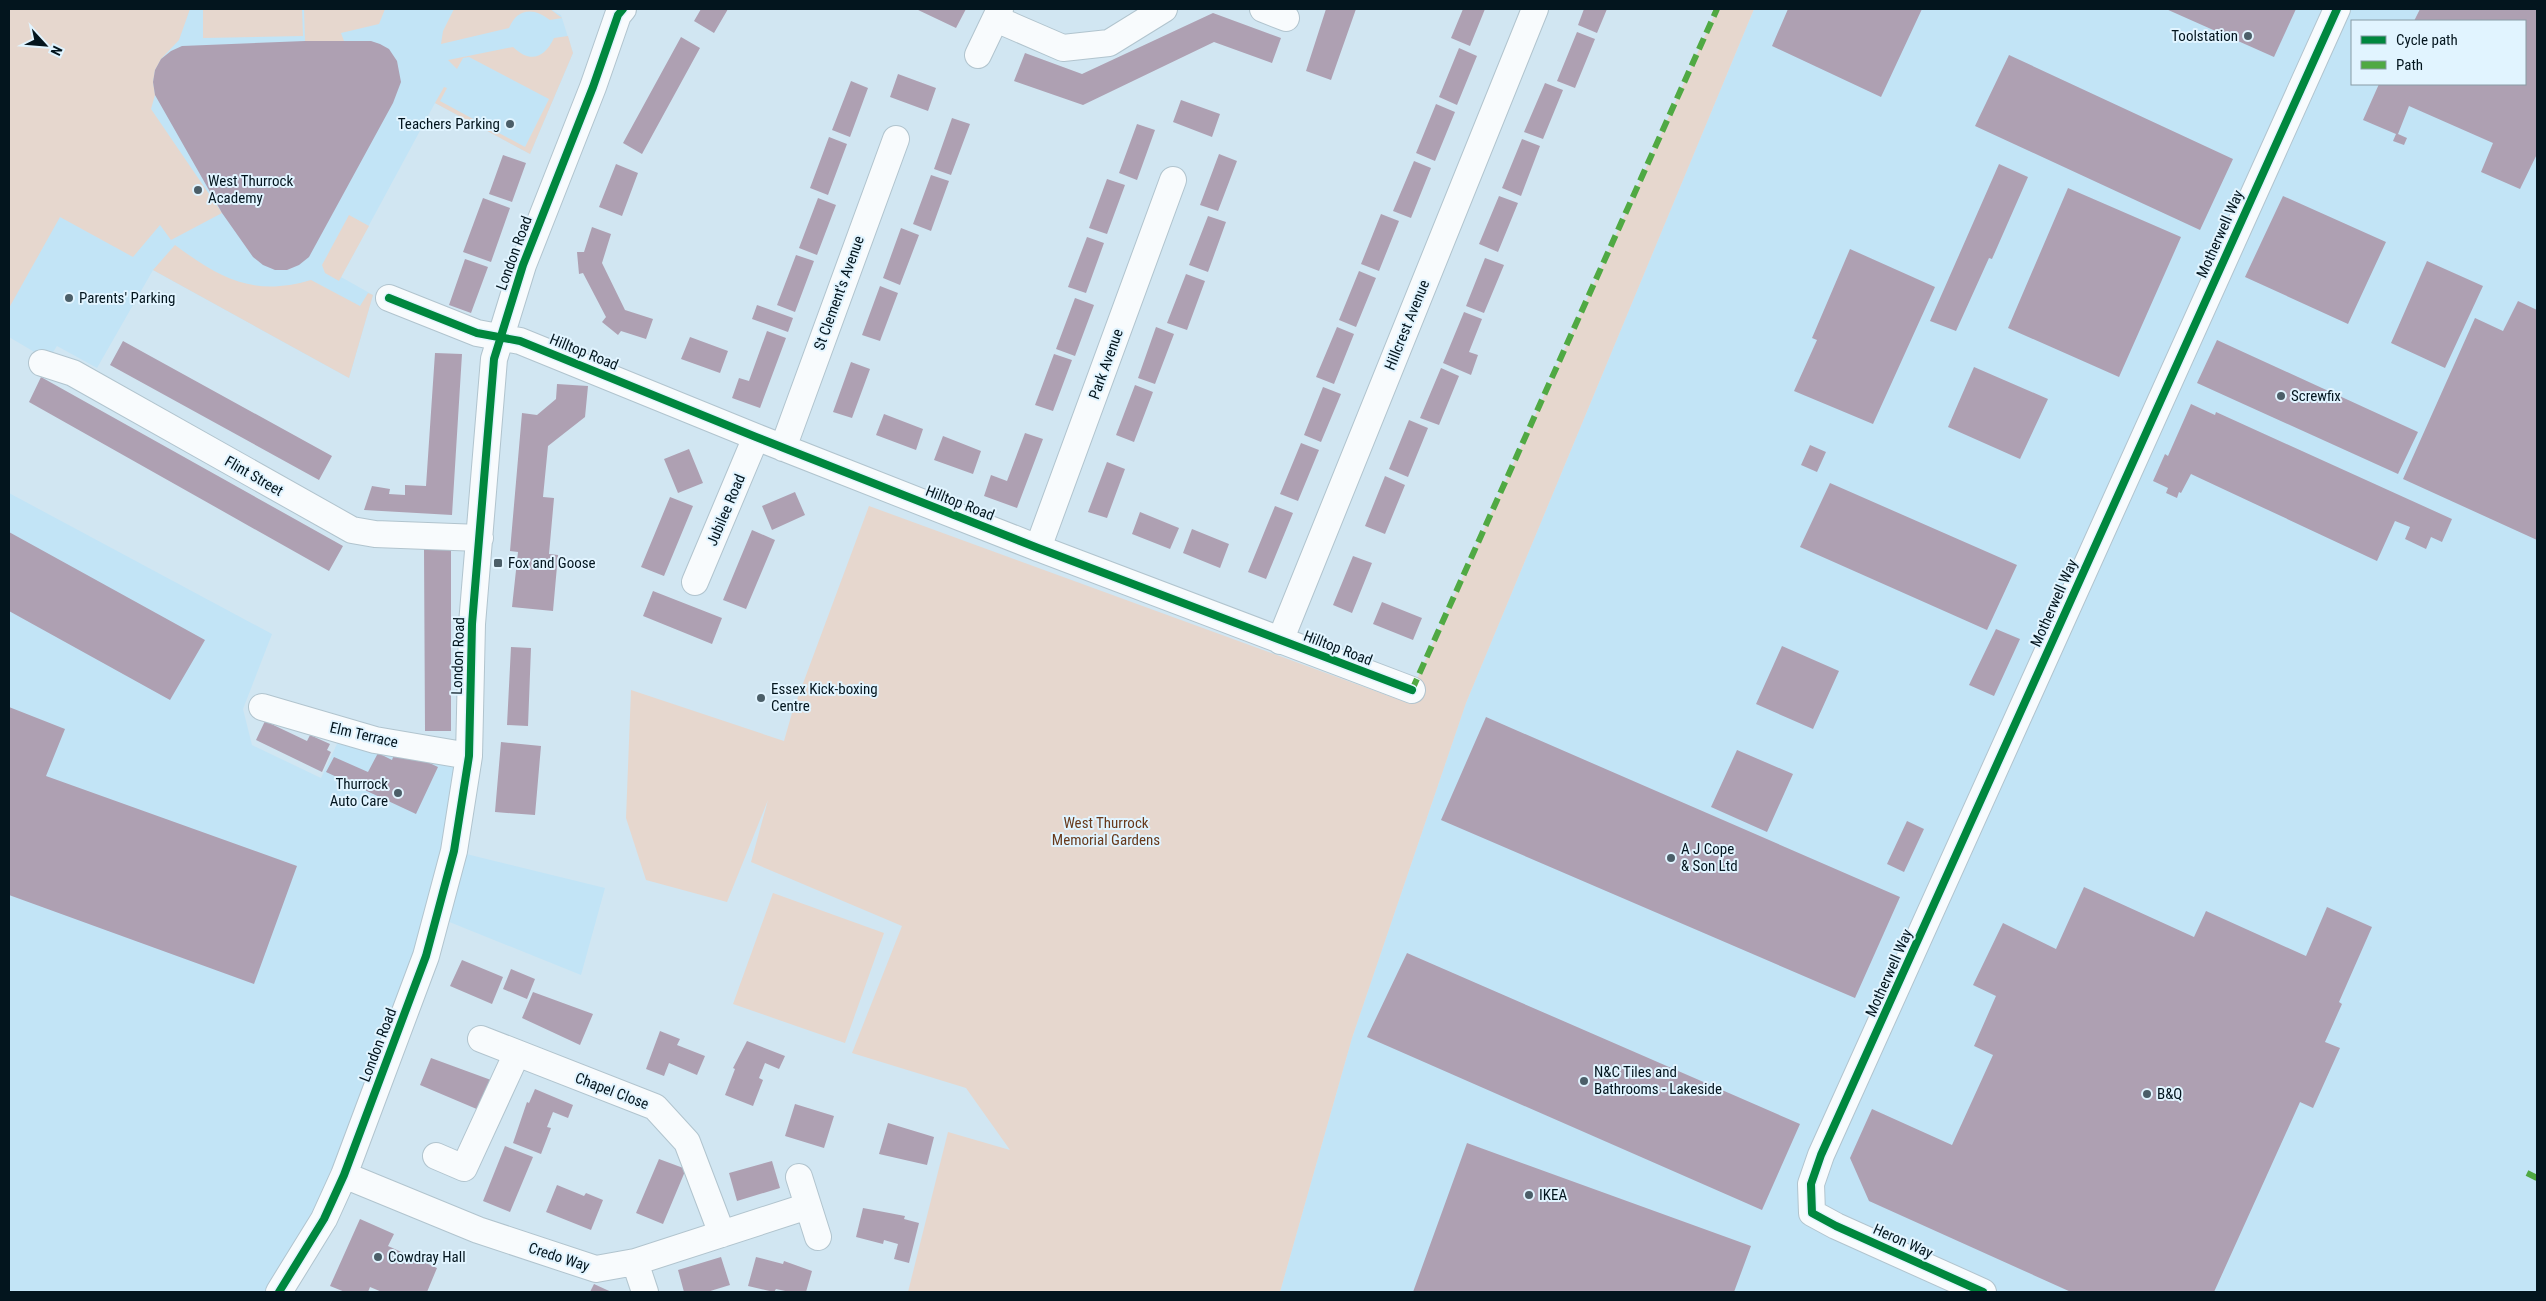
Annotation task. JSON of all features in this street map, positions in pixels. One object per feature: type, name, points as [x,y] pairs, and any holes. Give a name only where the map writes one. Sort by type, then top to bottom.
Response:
[{"type":"street","points":[[978,55],[998,14],[1064,48],[1109,43],[1164,9]]},
{"type":"street","name":"Hillcrest Avenue","points":[[1280,641],[1535,9]]},
{"type":"street","name":"Motherwell Way","points":[[1812,1213],[1811,1184],[1821,1155],[2337,9]]},
{"type":"street","name":"London Road","points":[[279,1292],[324,1219],[344,1175],[426,956],[454,851],[468,756],[472,624],[491,385],[500,336],[523,265],[592,87],[616,11]]},
{"type":"street","name":"St Clement's Avenue","points":[[783,448],[896,139]]},
{"type":"street","name":"Park Avenue","points":[[1038,548],[1173,180]]},
{"type":"street","name":"Hilltop Road","points":[[389,298],[477,333],[520,341],[756,438],[1280,641],[1412,690]]},
{"type":"street","name":"Flint Street","points":[[42,363],[74,373],[352,530],[375,534],[480,538]]},
{"type":"street","name":"Jubilee Road","points":[[695,582],[756,438]]},
{"type":"street","name":"Elm Terrace","points":[[262,707],[375,740],[468,756]]},
{"type":"street","name":"Chapel Close","points":[[481,1039],[655,1108],[687,1142],[722,1234]]},
{"type":"street","points":[[436,1156],[464,1168],[517,1053]]},
{"type":"street","name":"Credo Way","points":[[344,1175],[478,1230],[596,1269],[635,1262],[808,1206]]},
{"type":"street","points":[[798,1177],[818,1238]]},
{"type":"street","name":"Heron Way","points":[[1812,1213],[1836,1226],[1983,1292]]},
{"type":"street","points":[[635,1262],[645,1292]]},
{"type":"shaded area","name":"West Thurrock Academy","points":[[9,9],[550,9],[561,15],[573,53],[530,154],[435,103],[341,277],[373,295],[349,378],[153,270],[97,368],[57,346],[48,360],[9,337]]},
{"type":"shaded area","points":[[1754,9],[2537,9],[2537,1292],[1280,1292],[1352,1038],[1466,703]]},
{"type":"shaded area","points":[[9,493],[272,634],[243,709],[252,745],[321,778],[343,731],[469,756],[454,851],[605,888],[581,975],[437,917],[293,1292],[9,1292]]},
{"type":"green space","points":[[9,9],[190,9],[179,40],[161,59],[155,70],[153,82],[155,95],[151,109],[222,213],[171,240],[160,225],[133,257],[60,217],[9,308]]},
{"type":"green space","points":[[203,9],[302,9],[303,36],[203,38]]},
{"type":"green space","points":[[304,9],[385,9],[379,24],[341,33],[344,41],[305,41]]},
{"type":"green space","points":[[454,9],[550,9],[562,18],[550,20],[538,13],[521,13],[512,21],[509,28],[441,44],[443,31]]},
{"type":"green space","name":"West Thurrock Memorial Gardens","points":[[1717,9],[1754,9],[1466,703],[1352,1038],[1280,1292],[908,1292],[948,1132],[1010,1150],[966,1088],[852,1053],[902,926],[751,862],[768,800],[727,902],[646,880],[626,818],[631,690],[784,741],[792,713],[869,506],[1408,703],[1412,690]]},
{"type":"green space","points":[[568,36],[573,53],[530,154],[435,103],[444,87],[447,88],[440,101],[525,147],[549,99],[469,57],[463,58],[457,69],[448,60],[513,47],[525,55],[536,56],[546,51],[554,38]]},
{"type":"green space","points":[[349,215],[369,226],[339,281],[325,273],[322,265]]},
{"type":"green space","points":[[175,245],[208,267],[239,282],[272,286],[291,285],[311,280],[360,306],[368,293],[373,295],[349,378],[153,270]]},
{"type":"green space","points":[[773,893],[884,933],[845,1043],[733,1004]]},
{"type":"building","points":[[701,9],[728,9],[714,33],[694,21]]},
{"type":"building","points":[[916,9],[966,9],[956,28]]},
{"type":"building","points":[[1326,9],[1356,9],[1331,80],[1306,71]]},
{"type":"building","points":[[1463,9],[1485,9],[1470,46],[1451,38]]},
{"type":"building","points":[[1584,9],[1607,9],[1597,33],[1578,25]]},
{"type":"building","points":[[1788,9],[1922,9],[1881,97],[1772,46]]},
{"type":"building","points":[[2166,9],[2296,9],[2274,57]]},
{"type":"building","points":[[2420,9],[2537,9],[2537,154],[2520,189],[2481,172],[2493,143],[2409,106],[2398,134],[2407,138],[2404,145],[2393,141],[2396,134],[2363,120],[2379,85],[2526,85],[2526,20],[2414,20]]},
{"type":"building","points":[[1213,13],[1281,38],[1272,63],[1214,42],[1083,105],[1014,81],[1025,53],[1082,74]]},
{"type":"building","points":[[1577,32],[1595,39],[1575,88],[1557,81]]},
{"type":"building","points":[[681,37],[700,48],[642,154],[623,143]]},
{"type":"building","points":[[305,41],[371,41],[380,44],[389,49],[397,61],[401,82],[393,103],[309,257],[299,265],[287,270],[275,270],[263,265],[253,257],[222,213],[155,95],[153,82],[155,70],[161,59],[171,51],[182,46]]},
{"type":"building","points":[[1459,48],[1477,56],[1457,105],[1439,97]]},
{"type":"building","points":[[2009,55],[2233,159],[2200,230],[1975,126]]},
{"type":"building","points":[[898,74],[936,88],[928,111],[890,97]]},
{"type":"building","points":[[851,81],[868,88],[850,137],[832,130]]},
{"type":"building","points":[[1545,83],[1563,90],[1543,139],[1524,132]]},
{"type":"building","points":[[1181,100],[1220,114],[1212,137],[1173,122]]},
{"type":"building","points":[[1436,104],[1455,112],[1435,161],[1416,153]]},
{"type":"building","points":[[952,118],[970,124],[951,175],[934,169]]},
{"type":"building","points":[[1137,124],[1155,130],[1137,180],[1119,173]]},
{"type":"building","points":[[829,137],[847,144],[828,195],[810,188]]},
{"type":"building","points":[[1522,139],[1540,146],[1521,196],[1502,188]]},
{"type":"building","points":[[1219,154],[1237,161],[1218,211],[1200,205]]},
{"type":"building","points":[[503,155],[526,163],[512,202],[489,194]]},
{"type":"building","points":[[1414,161],[1431,168],[1411,218],[1393,211]]},
{"type":"building","points":[[616,164],[638,173],[622,216],[599,207]]},
{"type":"building","points":[[1999,164],[2028,177],[1992,259],[1989,258],[1956,331],[1930,321]]},
{"type":"building","points":[[931,175],[949,181],[931,231],[913,224]]},
{"type":"building","points":[[1107,179],[1125,185],[1107,234],[1089,228]]},
{"type":"building","points":[[2068,188],[2181,237],[2119,377],[2008,328]]},
{"type":"building","points":[[1499,196],[1518,203],[1498,252],[1479,244]]},
{"type":"building","points":[[2283,196],[2386,242],[2348,324],[2245,277]]},
{"type":"building","points":[[483,198],[510,208],[491,262],[463,252]]},
{"type":"building","points":[[818,198],[836,205],[817,255],[799,248]]},
{"type":"building","points":[[1381,214],[1399,221],[1379,271],[1361,264]]},
{"type":"building","points":[[1208,216],[1226,222],[1208,272],[1189,265]]},
{"type":"building","points":[[592,227],[611,234],[602,263],[625,310],[653,319],[646,339],[621,331],[618,335],[602,322],[606,317],[583,273],[579,274],[577,252],[584,252]]},
{"type":"building","points":[[901,228],[919,235],[900,285],[883,278]]},
{"type":"building","points":[[1087,237],[1104,243],[1086,293],[1068,287]]},
{"type":"building","points":[[1850,249],[1935,287],[1873,424],[1794,391],[1817,340],[1812,338]]},
{"type":"building","points":[[796,255],[814,261],[795,312],[777,305]]},
{"type":"building","points":[[1485,258],[1504,265],[1484,313],[1466,306]]},
{"type":"building","points":[[465,259],[488,267],[471,313],[449,305]]},
{"type":"building","points":[[2427,261],[2483,286],[2445,368],[2391,343]]},
{"type":"building","points":[[1359,271],[1376,278],[1356,327],[1339,320]]},
{"type":"building","points":[[1186,274],[1205,281],[1187,330],[1167,323]]},
{"type":"building","points":[[880,286],[898,293],[880,341],[862,335]]},
{"type":"building","points":[[1075,298],[1094,305],[1075,356],[1056,349]]},
{"type":"building","points":[[2518,301],[2537,310],[2537,540],[2403,479],[2475,318],[2503,331]]},
{"type":"building","points":[[757,305],[793,318],[788,332],[752,319]]},
{"type":"building","points":[[1464,312],[1482,319],[1469,352],[1478,355],[1471,375],[1443,363]]},
{"type":"building","points":[[1156,327],[1174,334],[1155,384],[1138,378]]},
{"type":"building","points":[[1337,327],[1354,334],[1334,384],[1316,377]]},
{"type":"building","points":[[767,331],[786,338],[760,408],[732,398],[739,378],[749,381]]},
{"type":"building","points":[[690,337],[728,351],[720,373],[681,359]]},
{"type":"building","name":"Screwfix","points":[[2217,340],[2418,432],[2398,474],[2197,383]]},
{"type":"building","points":[[123,341],[332,456],[319,480],[110,365]]},
{"type":"building","points":[[435,353],[462,354],[452,515],[364,510],[372,486],[390,489],[389,494],[405,495],[405,485],[426,486]]},
{"type":"building","points":[[1054,354],[1072,360],[1053,411],[1035,405]]},
{"type":"building","points":[[851,362],[870,369],[852,418],[833,412]]},
{"type":"building","points":[[1974,367],[2048,399],[2020,459],[1948,427]]},
{"type":"building","points":[[1441,368],[1459,376],[1439,425],[1420,418]]},
{"type":"building","points":[[41,377],[343,546],[329,571],[29,402]]},
{"type":"building","points":[[557,384],[588,386],[585,417],[548,446],[543,497],[554,498],[549,554],[558,555],[553,611],[512,607],[518,552],[510,551],[522,413],[537,415],[556,399]]},
{"type":"building","points":[[1135,385],[1153,392],[1134,442],[1116,435]]},
{"type":"building","points":[[1323,387],[1341,394],[1321,442],[1304,435]]},
{"type":"building","points":[[2191,404],[2215,415],[2216,412],[2452,519],[2442,542],[2431,537],[2426,549],[2405,539],[2410,527],[2395,521],[2377,561],[2191,474],[2177,498],[2166,493],[2168,488],[2153,481],[2165,454],[2168,456]]},
{"type":"building","points":[[884,414],[923,429],[916,450],[876,435]]},
{"type":"building","points":[[1409,420],[1428,428],[1408,477],[1389,469]]},
{"type":"building","points":[[1025,433],[1043,439],[1017,508],[984,496],[991,475],[1007,481]]},
{"type":"building","points":[[943,436],[981,451],[973,474],[934,460]]},
{"type":"building","points":[[1301,443],[1319,450],[1298,501],[1280,494]]},
{"type":"building","points":[[1810,445],[1826,452],[1817,472],[1801,465]]},
{"type":"building","points":[[689,449],[703,483],[678,493],[664,459]]},
{"type":"building","points":[[1107,462],[1125,469],[1107,518],[1088,512]]},
{"type":"building","points":[[1385,476],[1405,485],[1385,534],[1365,526]]},
{"type":"building","points":[[1830,483],[2017,565],[1987,630],[1800,547]]},
{"type":"building","points":[[795,492],[805,515],[772,530],[762,506]]},
{"type":"building","points":[[670,497],[693,506],[664,576],[641,567]]},
{"type":"building","points":[[1275,506],[1293,513],[1266,579],[1248,572]]},
{"type":"building","points":[[1140,512],[1179,528],[1170,549],[1132,534]]},
{"type":"building","points":[[1192,529],[1229,544],[1220,568],[1183,553]]},
{"type":"building","points":[[752,530],[775,540],[746,609],[723,600]]},
{"type":"building","points":[[9,532],[205,640],[170,700],[9,611]]},
{"type":"building","points":[[424,549],[451,549],[451,731],[425,731]]},
{"type":"building","points":[[1353,556],[1372,563],[1352,613],[1333,605]]},
{"type":"building","points":[[653,591],[722,618],[712,644],[643,616]]},
{"type":"building","points":[[1382,602],[1422,618],[1413,640],[1373,624]]},
{"type":"building","points":[[1996,629],[2020,639],[1994,696],[1969,685]]},
{"type":"building","points":[[1782,646],[1839,671],[1813,729],[1756,704]]},
{"type":"building","points":[[511,647],[531,648],[528,726],[507,725]]},
{"type":"building","points":[[9,707],[65,729],[46,776],[297,866],[254,984],[9,895]]},
{"type":"building","name":"A J Cope & Son Ltd","points":[[1486,717],[1900,897],[1855,998],[1441,820]]},
{"type":"building","points":[[265,721],[307,741],[310,735],[330,744],[327,750],[331,752],[322,772],[256,740]]},
{"type":"building","points":[[501,742],[541,746],[535,815],[495,812]]},
{"type":"building","points":[[1737,750],[1793,774],[1767,832],[1711,807]]},
{"type":"building","name":"Thurrock Auto Care","points":[[395,752],[408,753],[438,767],[416,814],[326,772],[334,757],[368,772],[378,753],[392,760]]},
{"type":"building","points":[[1907,821],[1924,829],[1904,872],[1887,864]]},
{"type":"building","name":"B&Q","points":[[2084,887],[2194,937],[2206,911],[2306,956],[2327,907],[2372,927],[2339,1002],[2342,1004],[2325,1042],[2340,1048],[2313,1108],[2300,1102],[2214,1292],[2071,1292],[1869,1201],[1850,1158],[1872,1109],[1952,1145],[1993,1055],[1974,1046],[1996,996],[1973,985],[2003,923],[2056,949]]},
{"type":"building","name":"N&C Tiles and Bathrooms - Lakeside","points":[[1407,953],[1800,1124],[1762,1210],[1367,1037]]},
{"type":"building","points":[[462,960],[503,977],[492,1004],[450,986]]},
{"type":"building","points":[[511,969],[535,979],[527,999],[503,989]]},
{"type":"building","points":[[533,992],[593,1014],[580,1045],[522,1018]]},
{"type":"building","points":[[660,1031],[680,1039],[677,1045],[705,1056],[697,1075],[669,1063],[664,1076],[646,1069]]},
{"type":"building","points":[[747,1041],[785,1056],[779,1069],[765,1063],[759,1078],[763,1080],[753,1106],[725,1095],[735,1069],[733,1068]]},
{"type":"building","points":[[431,1058],[491,1080],[479,1110],[420,1085]]},
{"type":"building","points":[[535,1089],[573,1105],[568,1118],[553,1112],[547,1127],[551,1128],[541,1154],[513,1143],[527,1102],[529,1103]]},
{"type":"building","points":[[795,1104],[834,1116],[824,1148],[785,1136]]},
{"type":"building","points":[[888,1123],[934,1137],[927,1165],[879,1154]]},
{"type":"building","name":"IKEA","points":[[1467,1143],[1751,1246],[1734,1292],[1413,1292]]},
{"type":"building","points":[[505,1146],[533,1157],[510,1212],[483,1201]]},
{"type":"building","points":[[659,1159],[686,1169],[663,1224],[636,1213]]},
{"type":"building","points":[[772,1161],[780,1188],[737,1201],[729,1173]]},
{"type":"building","points":[[557,1185],[584,1196],[586,1193],[603,1200],[591,1230],[546,1212]]},
{"type":"building","points":[[863,1208],[905,1216],[904,1219],[919,1223],[909,1263],[894,1259],[898,1244],[884,1240],[883,1244],[856,1237]]},
{"type":"building","name":"Cowdray Hall","points":[[360,1219],[394,1234],[388,1246],[437,1268],[427,1292],[382,1292],[370,1287],[368,1292],[345,1292],[330,1286]]},
{"type":"building","points":[[721,1257],[730,1285],[707,1292],[684,1292],[678,1270]]},
{"type":"building","points":[[756,1257],[783,1264],[784,1261],[812,1271],[806,1292],[790,1292],[776,1289],[774,1292],[748,1286]]},
{"type":"building","points":[[594,1284],[607,1290],[612,1292],[590,1292]]},
{"type":"marked path","points":[[1412,690],[1717,9]]},
{"type":"marked path","points":[[2527,1173],[2537,1178]]},
{"type":"cycle path","points":[[279,1292],[324,1219],[344,1175],[426,956],[454,851],[469,756],[472,624],[494,359],[523,265],[593,87],[618,15],[623,9]]},
{"type":"cycle path","points":[[1983,1292],[1836,1226],[1812,1213],[1811,1184],[1821,1155],[2337,9]]},
{"type":"cycle path","points":[[389,298],[477,333],[520,341],[756,437],[1038,548],[1412,690]]},
{"type":"place","name":"Toolstation","points":[[2248,36]]},
{"type":"place","name":"Teachers Parking","points":[[510,124]]},
{"type":"place","name":"West Thurrock Academy","points":[[198,190]]},
{"type":"place","name":"Parents' Parking","points":[[69,298]]},
{"type":"place","name":"Screwfix","points":[[2281,396]]},
{"type":"place","name":"Fox and Goose","points":[[498,563]]},
{"type":"place","name":"Essex Kick-boxing Centre","points":[[761,698]]},
{"type":"place","name":"Thurrock Auto Care","points":[[398,793]]},
{"type":"place","name":"A J Cope & Son Ltd","points":[[1671,858]]},
{"type":"place","name":"N&C Tiles and Bathrooms - Lakeside","points":[[1584,1081]]},
{"type":"place","name":"B&Q","points":[[2147,1094]]},
{"type":"place","name":"IKEA","points":[[1529,1195]]},
{"type":"place","name":"Cowdray Hall","points":[[378,1257]]}]
